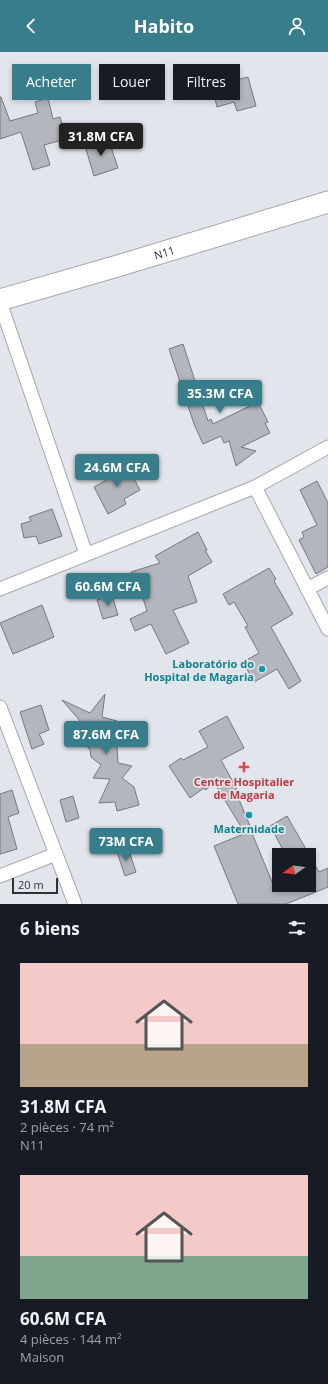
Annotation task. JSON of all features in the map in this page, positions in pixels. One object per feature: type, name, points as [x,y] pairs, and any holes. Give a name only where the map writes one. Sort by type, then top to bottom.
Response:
[{"type":"main road","name":"N11","points":[[0,301],[328,202]]},
{"type":"street","points":[[0,301],[86,554]]},
{"type":"street","points":[[0,589],[255,487],[328,447]]},
{"type":"street","points":[[255,487],[328,629]]},
{"type":"street","points":[[307,589],[328,578]]},
{"type":"street","points":[[0,707],[76,904]]},
{"type":"street","points":[[0,876],[56,854]]},
{"type":"building","points":[[248,77],[256,106],[237,111],[234,102],[217,107],[215,100],[240,100],[240,79]]},
{"type":"building","points":[[1,97],[10,121],[38,113],[35,102],[48,100],[53,119],[60,117],[66,139],[44,145],[50,165],[33,170],[21,132],[0,139]]},
{"type":"building","points":[[108,138],[118,168],[94,176],[85,146]]},
{"type":"building","points":[[183,344],[208,421],[211,419],[213,424],[258,402],[268,422],[265,423],[270,433],[241,447],[256,451],[236,466],[229,441],[224,443],[221,436],[203,444],[194,424],[169,349]]},
{"type":"building","points":[[124,461],[140,490],[124,499],[126,504],[108,514],[94,487],[112,477],[108,470]]},
{"type":"building","points":[[317,481],[328,503],[328,567],[316,574],[299,540],[304,537],[302,532],[317,525],[300,490]]},
{"type":"building","points":[[52,509],[62,536],[39,544],[36,536],[24,538],[21,524],[31,521],[29,517]]},
{"type":"building","points":[[198,532],[207,550],[205,550],[212,562],[188,576],[197,602],[173,610],[189,643],[166,654],[151,624],[135,631],[130,619],[147,611],[139,585],[136,586],[131,572],[160,563],[155,556]]},
{"type":"building","points":[[269,568],[276,579],[274,581],[293,614],[271,627],[301,681],[289,689],[277,669],[254,682],[243,662],[259,653],[245,627],[248,626],[234,602],[229,605],[223,594]]},
{"type":"building","points":[[112,595],[118,615],[103,619],[97,600]]},
{"type":"building","points":[[42,605],[54,637],[13,654],[0,623]]},
{"type":"building","points":[[105,694],[102,717],[117,721],[112,733],[121,741],[117,747],[118,763],[132,766],[122,778],[134,787],[139,805],[117,811],[115,802],[99,803],[110,779],[93,778],[101,765],[91,757],[90,750],[86,745],[86,736],[77,731],[81,722],[62,700],[90,713]]},
{"type":"building","points":[[41,705],[49,730],[39,734],[44,744],[32,749],[20,712]]},
{"type":"building","points":[[227,716],[244,748],[221,760],[237,789],[235,790],[250,826],[243,830],[215,784],[205,790],[204,788],[190,798],[169,766],[181,758],[183,760],[208,747],[199,731]]},
{"type":"building","points":[[12,790],[19,813],[8,817],[17,849],[0,854],[0,794]]},
{"type":"building","points":[[73,796],[79,818],[66,822],[60,800]]},
{"type":"building","points":[[287,816],[305,848],[282,848],[270,826]]},
{"type":"building","points":[[251,831],[272,882],[272,892],[316,892],[286,904],[238,904],[214,846]]},
{"type":"building","points":[[128,848],[136,872],[125,876],[117,852]]},
{"type":"building","points":[[316,867],[319,872],[328,868],[328,887],[316,892]]},
{"type":"place","name":"Laboratório do Hospital de Magaria","points":[[262,669]]},
{"type":"place","name":"Centre Hospitalier de Magaria","points":[[244,767]]},
{"type":"place","name":"Maternidade","points":[[249,815]]}]
